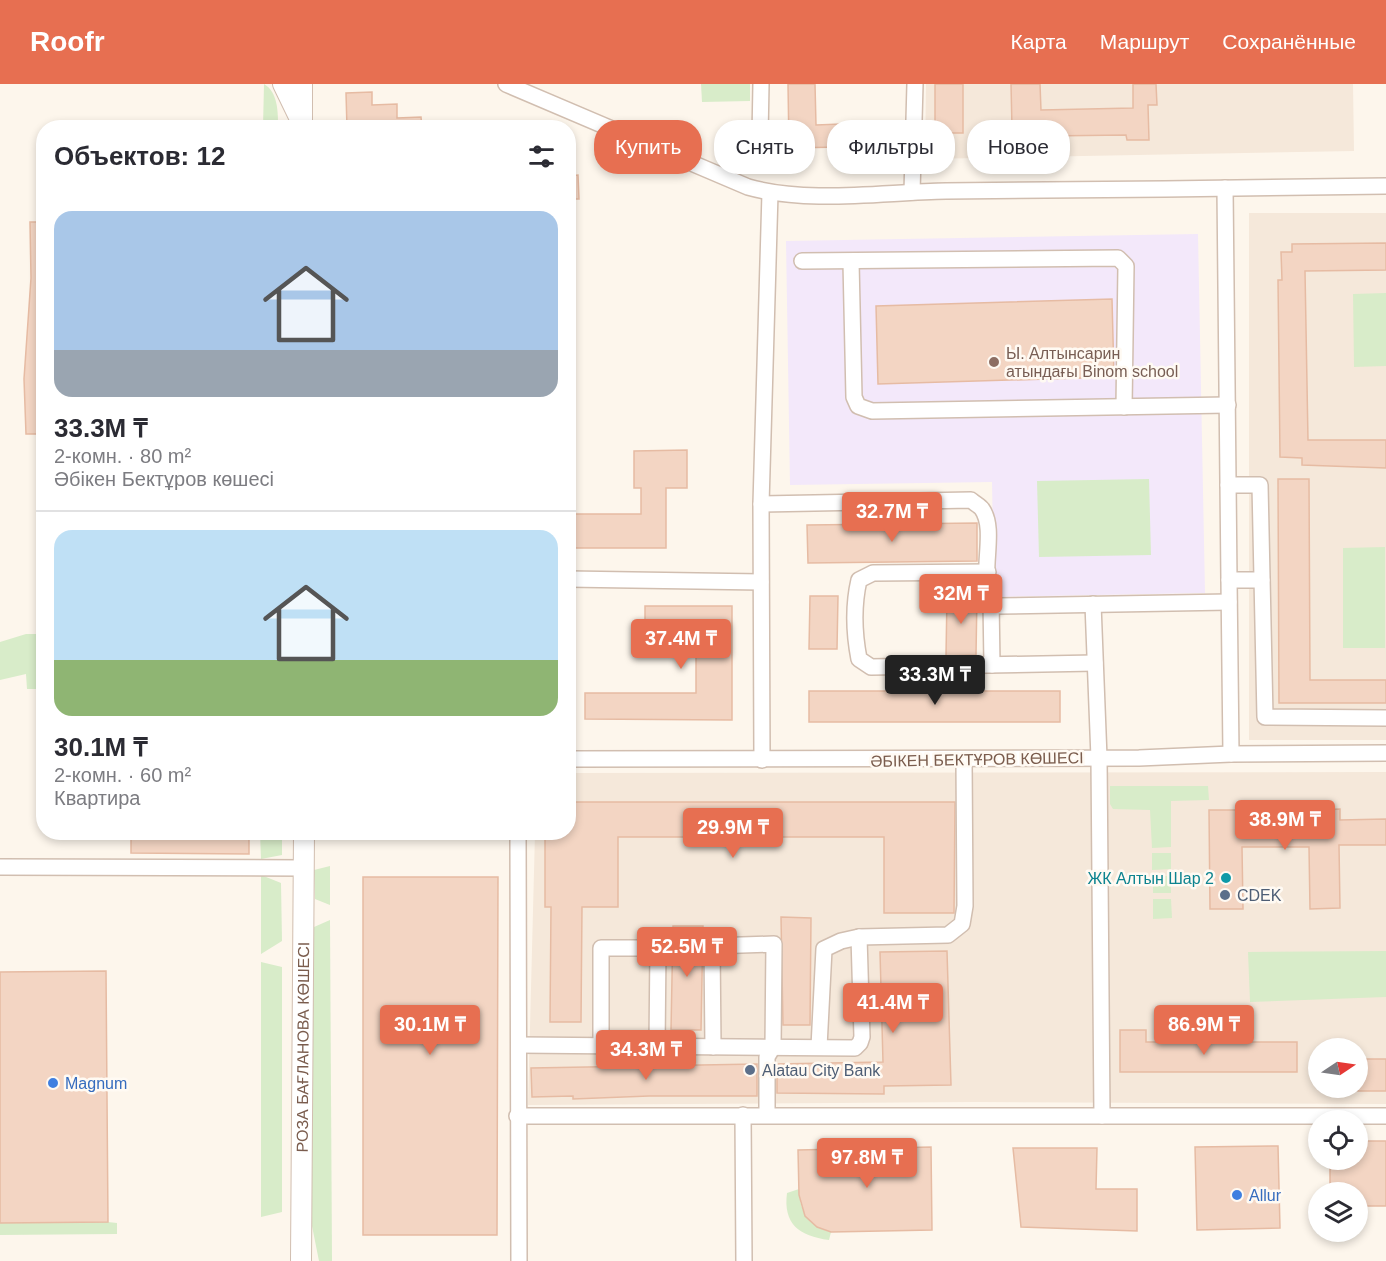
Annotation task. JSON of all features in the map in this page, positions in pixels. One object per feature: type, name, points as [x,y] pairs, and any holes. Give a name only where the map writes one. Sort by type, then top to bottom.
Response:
[{"type":"street","points":[[283,84],[300,120]]},
{"type":"street","points":[[302,84],[302,120]]},
{"type":"street","points":[[506,84],[748,187],[770,194],[792,196],[912,192],[1386,186]]},
{"type":"street","points":[[760,120],[761,84]]},
{"type":"street","points":[[912,192],[915,84]]},
{"type":"street","points":[[1225,188],[1231,754]]},
{"type":"street","points":[[762,760],[761,504],[770,194]]},
{"type":"street","points":[[802,261],[1118,258],[1126,266],[1124,406]]},
{"type":"street","points":[[851,262],[854,397],[858,406],[872,411],[1227,405]]},
{"type":"street","points":[[1228,485],[1260,485],[1265,717],[1386,718]]},
{"type":"street","points":[[761,504],[971,500],[982,508],[987,524],[992,664]]},
{"type":"street","points":[[988,572],[873,573],[859,580],[855,597],[855,639],[859,659],[871,667],[1095,663]]},
{"type":"street","points":[[576,579],[761,582]]},
{"type":"street","points":[[1229,580],[1262,580]]},
{"type":"street","points":[[991,601],[997,606],[1230,602]]},
{"type":"street","points":[[1093,604],[1099,758],[1102,1116]]},
{"type":"street","name":"ӘБІКЕН БЕКТҰРОВ КӨШЕСІ","points":[[576,759],[964,760],[1386,753]]},
{"type":"street","points":[[819,1047],[824,949],[841,941],[859,937],[948,935],[962,924],[965,906],[964,760]]},
{"type":"street","name":"РОЗА БАҒЛАНОВА КӨШЕСІ","points":[[301,1261],[304,840]]},
{"type":"street","points":[[518,840],[519,1261]]},
{"type":"street","points":[[0,867],[304,868]]},
{"type":"street","points":[[519,1045],[855,1048],[860,1043],[859,937]]},
{"type":"street","points":[[713,1047],[712,946],[774,944],[773,1047],[767,1058],[768,1115]]},
{"type":"street","points":[[601,1047],[601,948],[658,948],[657,1046]]},
{"type":"street","points":[[743,1115],[744,1261]]},
{"type":"street","points":[[517,1116],[1386,1116]]},
{"type":"street","points":[[296,1261],[302,1239]]},
{"type":"street","points":[[302,1239],[308,1261]]},
{"type":"shaded area","points":[[926,84],[1353,84],[1354,151],[1070,156],[1070,120],[967,120],[967,158],[955,158],[955,120],[926,120]]},
{"type":"shaded area","points":[[1249,213],[1386,213],[1386,740],[1249,740]]},
{"type":"shaded area","name":"Ы. Алтынсарин атындағы Binom school","points":[[1198,234],[1205,593],[994,597],[992,482],[790,485],[786,241]]},
{"type":"shaded area","points":[[1386,772],[1386,1104],[975,1102],[528,1105],[535,840],[576,840],[576,773]]},
{"type":"green space","points":[[264,84],[275,97],[278,120],[263,120]]},
{"type":"green space","points":[[701,84],[750,84],[750,101],[702,102]]},
{"type":"green space","points":[[1386,293],[1386,366],[1354,367],[1353,294]]},
{"type":"green space","points":[[1149,479],[1151,555],[1039,557],[1037,481]]},
{"type":"green space","points":[[1385,547],[1385,648],[1343,648],[1343,548]]},
{"type":"green space","points":[[26,634],[36,634],[36,689],[27,689],[26,674],[0,680],[0,642]]},
{"type":"green space","points":[[1110,786],[1208,786],[1209,800],[1171,801],[1171,847],[1152,848],[1150,810],[1113,809],[1110,804]]},
{"type":"green space","points":[[260,840],[282,840],[282,855],[261,859]]},
{"type":"green space","points":[[1152,853],[1171,853],[1171,869],[1152,870]]},
{"type":"green space","points":[[330,866],[330,905],[315,899],[314,870]]},
{"type":"green space","points":[[261,875],[281,883],[282,941],[261,954]]},
{"type":"green space","points":[[1153,876],[1171,876],[1171,893],[1153,893]]},
{"type":"green space","points":[[1153,899],[1171,899],[1172,918],[1153,919]]},
{"type":"green space","points":[[330,920],[332,1261],[319,1261],[310,1216],[314,927]]},
{"type":"green space","points":[[1386,951],[1386,997],[1250,1002],[1248,952]]},
{"type":"green space","points":[[261,962],[282,967],[282,1212],[261,1217]]},
{"type":"green space","points":[[799,1189],[803,1211],[811,1222],[831,1232],[829,1240],[801,1232],[795,1227],[788,1213],[787,1193]]},
{"type":"green space","points":[[0,1223],[117,1223],[117,1234],[0,1235]]},
{"type":"building","points":[[788,84],[815,84],[816,125],[827,125],[827,147],[815,148],[815,120],[789,120]]},
{"type":"building","points":[[935,84],[963,84],[963,133],[955,133],[955,120],[935,120]]},
{"type":"building","points":[[1011,84],[1040,84],[1041,110],[1133,108],[1133,84],[1156,84],[1157,105],[1148,105],[1149,140],[1127,140],[1126,135],[1070,136],[1070,120],[1012,120]]},
{"type":"building","points":[[372,92],[372,105],[397,104],[397,118],[421,117],[421,120],[347,120],[346,93]]},
{"type":"building","points":[[576,175],[578,175],[579,199],[576,199]]},
{"type":"building","points":[[30,222],[36,222],[36,434],[26,434],[24,379],[31,278]]},
{"type":"building","points":[[1386,243],[1386,270],[1305,271],[1308,440],[1386,440],[1386,468],[1302,465],[1302,458],[1280,457],[1278,280],[1282,280],[1281,252],[1292,252],[1292,244]]},
{"type":"building","points":[[1112,299],[1114,377],[878,384],[876,306]]},
{"type":"building","points":[[687,450],[687,488],[666,488],[666,548],[576,548],[576,514],[641,514],[641,488],[634,488],[634,451]]},
{"type":"building","points":[[1278,479],[1309,479],[1310,680],[1386,680],[1386,703],[1279,703]]},
{"type":"building","points":[[977,523],[977,561],[808,563],[807,525]]},
{"type":"building","points":[[947,595],[977,595],[976,655],[946,656]]},
{"type":"building","points":[[810,596],[838,596],[837,649],[809,649]]},
{"type":"building","points":[[645,606],[732,606],[732,720],[585,719],[585,693],[696,693],[696,637],[645,637]]},
{"type":"building","points":[[809,691],[1060,691],[1060,722],[809,722]]},
{"type":"building","points":[[576,802],[955,802],[954,913],[884,913],[884,837],[618,837],[618,907],[582,907],[581,1022],[550,1022],[551,907],[545,907],[545,840],[576,840]]},
{"type":"building","name":"ЖК Алтын Шар 2","points":[[1340,809],[1340,820],[1386,819],[1386,845],[1339,845],[1340,908],[1310,909],[1309,847],[1242,847],[1243,909],[1210,909],[1209,810],[1241,810],[1241,821],[1309,821],[1309,810]]},
{"type":"building","points":[[131,840],[249,840],[249,854],[131,853]]},
{"type":"building","points":[[363,877],[498,877],[497,1235],[363,1235]]},
{"type":"building","points":[[781,917],[811,918],[810,1025],[783,1025]]},
{"type":"building","points":[[673,926],[703,926],[701,1030],[671,1030]]},
{"type":"building","points":[[947,951],[951,1085],[884,1086],[884,1094],[777,1093],[777,1064],[883,1062],[880,952]]},
{"type":"building","name":"Magnum","points":[[106,971],[108,1222],[0,1223],[0,972]]},
{"type":"building","points":[[1120,1030],[1146,1030],[1146,1042],[1297,1042],[1297,1072],[1120,1072]]},
{"type":"building","points":[[1368,1059],[1386,1059],[1386,1091],[1368,1091]]},
{"type":"building","points":[[757,1064],[757,1096],[573,1099],[573,1096],[532,1097],[531,1068]]},
{"type":"building","points":[[1368,1141],[1386,1141],[1386,1206],[1368,1206],[1368,1182],[1330,1182],[1330,1170],[1368,1170]]},
{"type":"building","points":[[1278,1146],[1280,1228],[1197,1230],[1195,1147]]},
{"type":"building","points":[[931,1147],[932,1230],[831,1232],[817,1227],[805,1216],[799,1195],[798,1150]]},
{"type":"building","points":[[1013,1148],[1097,1148],[1096,1189],[1137,1189],[1137,1231],[1021,1227]]},
{"type":"place","name":"Ы. Алтынсарин атындағы Binom school","points":[[994,362]]},
{"type":"place","name":"ЖК Алтын Шар 2","points":[[1226,878]]},
{"type":"place","name":"CDEK","points":[[1225,895]]},
{"type":"place","name":"Alatau City Bank","points":[[750,1070]]},
{"type":"place","name":"Magnum","points":[[53,1083]]},
{"type":"place","name":"Allur","points":[[1237,1195]]}]
